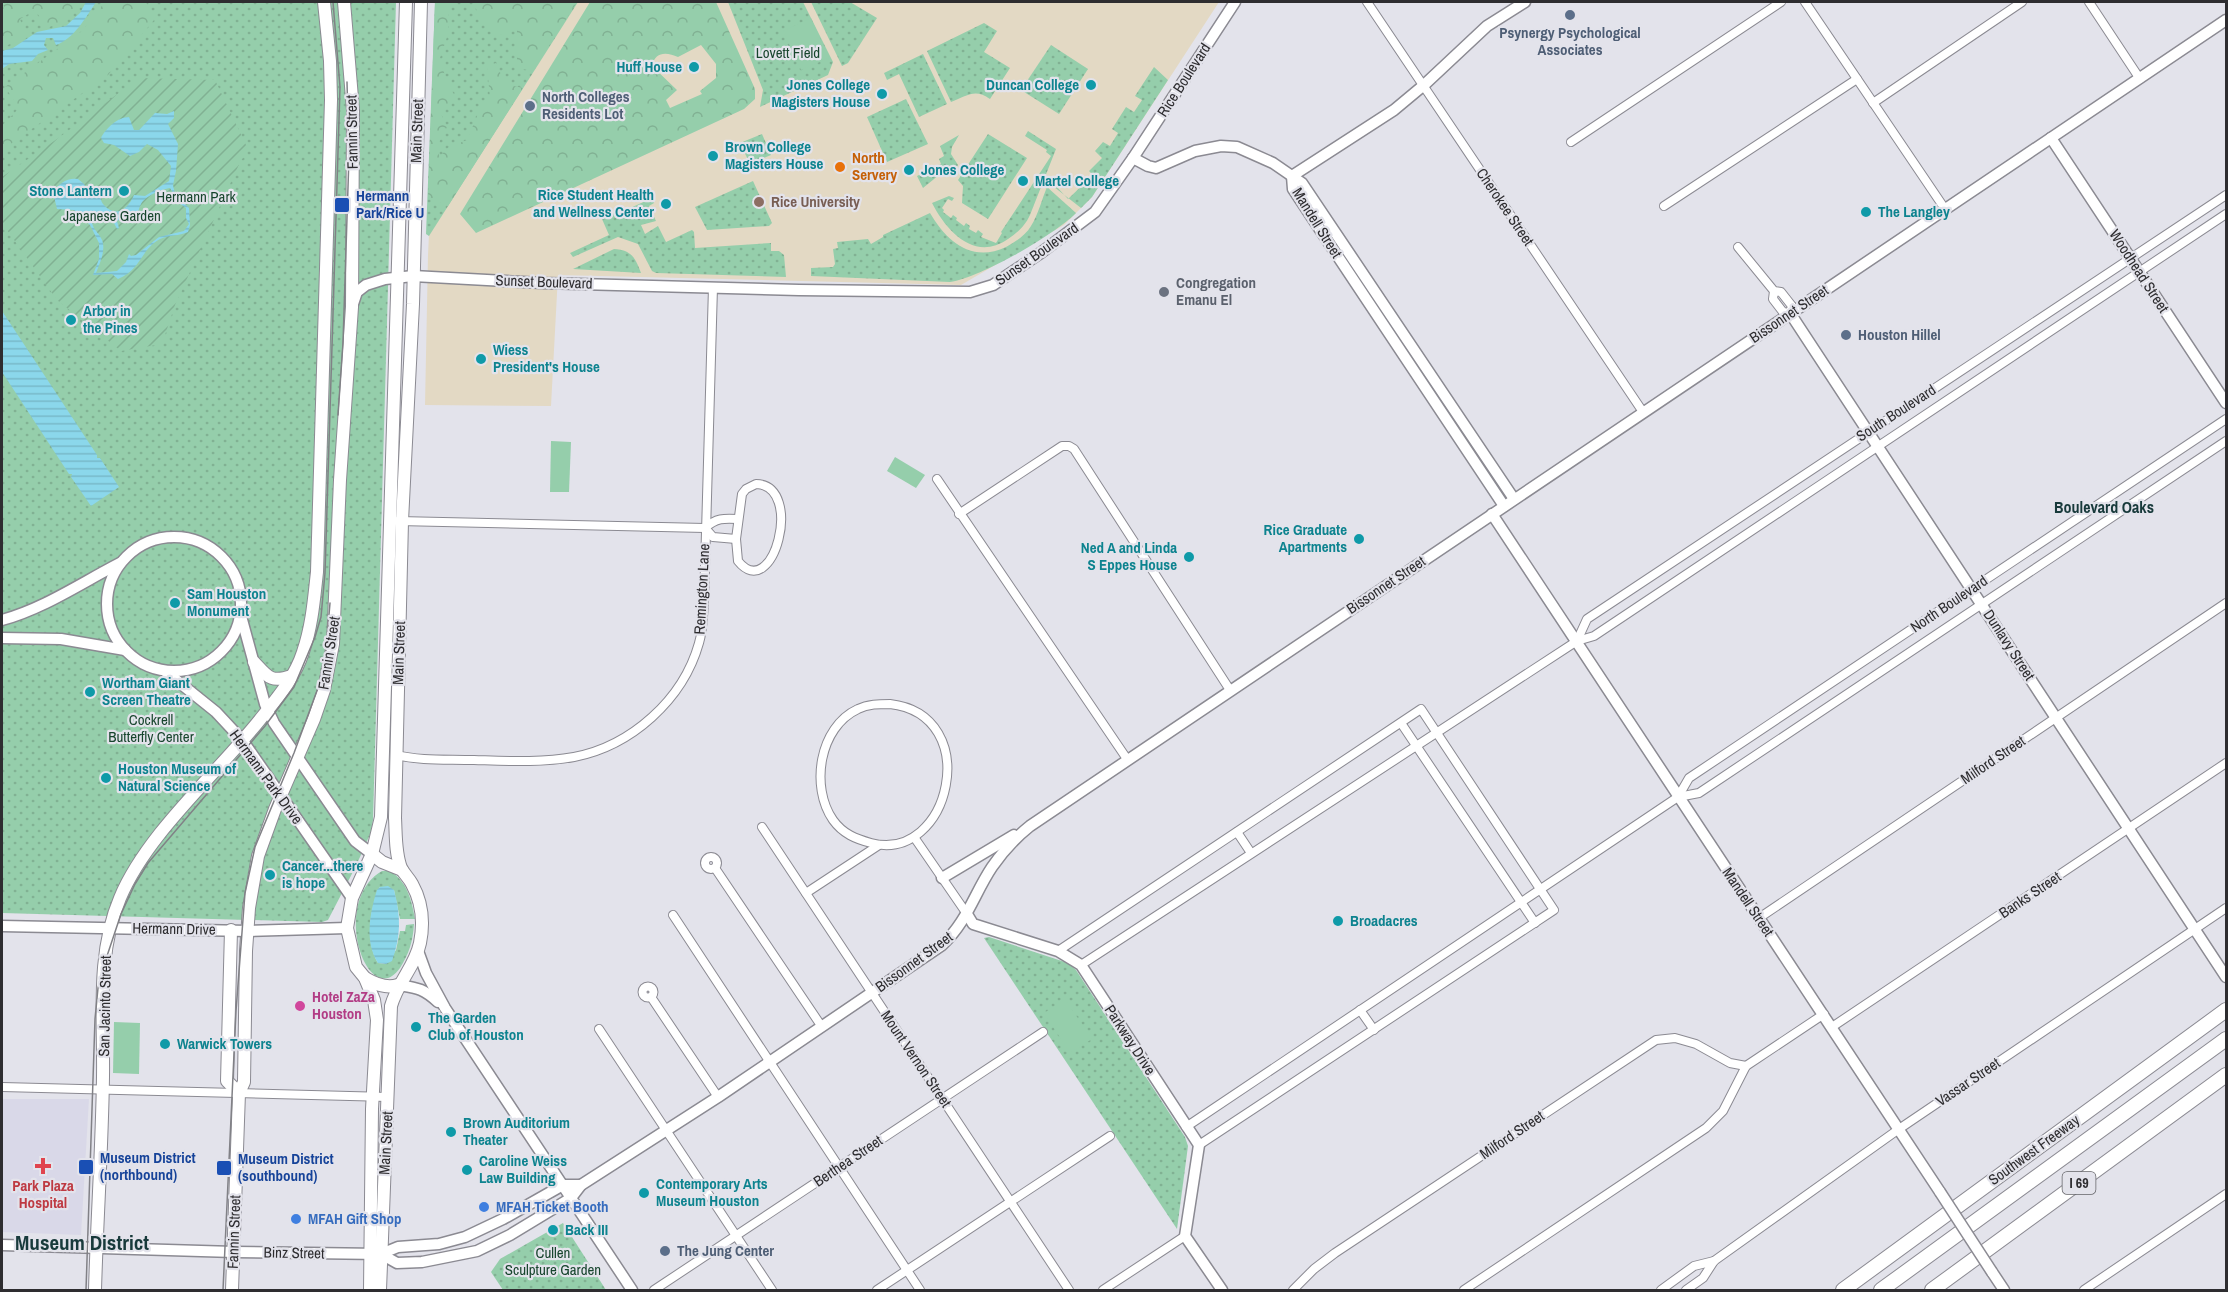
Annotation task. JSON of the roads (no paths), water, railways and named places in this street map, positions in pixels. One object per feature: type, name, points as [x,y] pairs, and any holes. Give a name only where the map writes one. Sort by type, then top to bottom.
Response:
[{"type":"highway","name":"Southwest Freeway","points":[[1843,1290],[2226,1010]]},
{"type":"highway","points":[[1881,1290],[2226,1039]]},
{"type":"highway","name":"I 69","points":[[1932,1290],[2226,1075]]},
{"type":"main road","name":"Fannin Street","points":[[317,572],[331,100],[324,2]]},
{"type":"main road","name":"Fannin Street","points":[[232,1290],[239,1093],[244,1082],[249,908],[258,856],[324,690],[333,644],[340,480],[352,307],[353,110],[344,2]]},
{"type":"main road","name":"Main Street","points":[[370,1290],[376,1254],[388,1097],[391,1006],[398,985],[410,969],[418,951],[422,930],[420,903],[413,886],[402,870],[396,852],[395,818],[398,276],[406,2]]},
{"type":"main road","name":"Main Street","points":[[380,1290],[376,1254],[372,1097],[376,1020],[374,1000],[365,978],[356,967],[347,928],[352,898],[374,861],[381,817],[396,521],[413,276],[421,2]]},
{"type":"main road","name":"San Jacinto Street","points":[[95,1290],[103,1089],[104,965],[119,899],[132,873],[147,851],[243,741],[292,676],[303,653],[312,621],[317,572]]},
{"type":"main road","points":[[254,662],[272,679],[292,676]]},
{"type":"main road","points":[[374,861],[402,870]]},
{"type":"main road","points":[[231,930],[227,1081],[239,1093]]},
{"type":"main road","points":[[365,978],[388,987],[398,985]]},
{"type":"street","name":"Rice Boulevard","points":[[1133,158],[1235,2]]},
{"type":"street","name":"Cherokee Street","points":[[1367,2],[1643,412]]},
{"type":"street","points":[[1133,158],[1156,168],[1195,152],[1221,146],[1237,147],[1273,162],[1292,176],[1394,110],[1475,37],[1525,2]]},
{"type":"street","points":[[1571,142],[1781,2]]},
{"type":"street","points":[[1805,2],[1945,209]]},
{"type":"street","points":[[1873,103],[2022,2]]},
{"type":"street","points":[[2089,2],[2140,79]]},
{"type":"street","name":"Bissonnet Street","points":[[376,1254],[397,1263],[422,1262],[477,1251],[501,1240],[571,1198],[581,1185],[718,1097],[942,945],[956,932],[991,869],[1007,846],[1030,826],[2226,20]]},
{"type":"street","points":[[1664,206],[1857,79]]},
{"type":"street","name":"Woodhead Street","points":[[2051,138],[2226,403]]},
{"type":"street","name":"Sunset Boulevard","points":[[352,307],[357,292],[366,285],[398,276],[542,283],[970,292],[993,285],[1095,212],[1133,158]]},
{"type":"street","name":"Mandell Street","points":[[1292,176],[1302,183],[1504,506]]},
{"type":"street","name":"South Boulevard","points":[[1577,641],[1587,619],[2226,195]]},
{"type":"street","name":"South Boulevard","points":[[1081,964],[1577,641],[1594,636],[2226,214]]},
{"type":"street","points":[[1738,246],[1774,291],[1773,299],[1783,312],[1791,313]]},
{"type":"street","name":"Remington Lane","points":[[396,755],[505,761],[575,757],[622,739],[644,724],[680,685],[699,642],[704,602],[705,528],[710,456],[713,287]]},
{"type":"street","name":"Mandell Street","points":[[1371,296],[1514,499]]},
{"type":"street","name":"Dunlavy Street","points":[[1791,313],[2226,977]]},
{"type":"street","name":"North Boulevard","points":[[1678,797],[1689,778],[2226,419]]},
{"type":"street","name":"North Boulevard","points":[[1186,1127],[1678,797],[1699,793],[2226,441]]},
{"type":"street","points":[[960,514],[1062,446],[1074,449],[1230,690]]},
{"type":"street","points":[[937,479],[1127,759]]},
{"type":"street","points":[[756,484],[765,484],[773,491],[778,503],[781,527],[775,551],[764,569],[754,572],[742,566],[738,561],[736,539],[738,519],[742,494],[746,489],[756,484]]},
{"type":"street","name":"Mandell Street","points":[[1492,514],[1758,918],[1833,1027],[2004,1290]]},
{"type":"street","points":[[396,521],[705,528],[722,518],[738,519]]},
{"type":"street","points":[[705,528],[713,537],[736,539]]},
{"type":"street","points":[[2,620],[72,591],[120,563],[138,547],[153,540],[181,537],[200,541],[216,551],[230,565],[240,590],[240,616],[235,633],[225,648],[212,659],[181,671],[164,671],[143,664],[125,650],[113,633],[107,613],[107,592],[120,563]]},
{"type":"street","name":"Milford Street","points":[[1758,918],[2226,603]]},
{"type":"street","points":[[240,616],[268,710],[298,759],[355,841],[374,861]]},
{"type":"street","points":[[2,638],[61,639],[125,650]]},
{"type":"street","name":"Hermann Park Drive","points":[[164,671],[216,712],[243,741],[352,898]]},
{"type":"street","points":[[890,704],[912,709],[929,721],[936,730],[945,750],[946,789],[938,813],[914,837],[895,844],[879,845],[851,837],[836,825],[822,800],[820,787],[826,745],[850,713],[870,705],[890,704]]},
{"type":"street","points":[[1058,951],[1421,710],[1554,910],[1199,1145],[1185,1236],[1222,1290]]},
{"type":"street","points":[[1401,723],[1535,923]]},
{"type":"street","name":"Banks Street","points":[[1833,1027],[2226,763]]},
{"type":"street","points":[[942,878],[987,849],[1030,826]]},
{"type":"street","name":"Mount Vernon Street","points":[[762,828],[1070,1290]]},
{"type":"street","points":[[1237,832],[1251,853]]},
{"type":"street","points":[[914,837],[967,914]]},
{"type":"street","points":[[806,893],[879,845]]},
{"type":"street","points":[[715,868],[822,1027]]},
{"type":"street","name":"Vassar Street","points":[[1661,1290],[1694,1266],[1714,1261],[1899,1129],[2226,908]]},
{"type":"street","name":"Parkway Drive","points":[[967,914],[973,924],[1058,951],[1081,964],[1199,1145]]},
{"type":"street","points":[[673,915],[920,1290]]},
{"type":"street","name":"Hermann Drive","points":[[2,926],[248,931],[347,928]]},
{"type":"street","points":[[418,951],[426,973],[445,1008],[632,1290]]},
{"type":"street","points":[[398,985],[418,987],[445,1008]]},
{"type":"street","points":[[651,997],[718,1097]]},
{"type":"street","points":[[1360,1010],[1374,1030]]},
{"type":"street","points":[[1464,1290],[1706,1128],[1723,1111],[1746,1066],[1824,1014]]},
{"type":"street","points":[[599,1029],[772,1290]]},
{"type":"street","name":"Berthea Street","points":[[654,1290],[1043,1032]]},
{"type":"street","name":"Milford Street","points":[[1293,1290],[1314,1269],[1335,1253],[1656,1040],[1675,1038],[1696,1044],[1730,1063],[1746,1066]]},
{"type":"street","points":[[2,1087],[388,1097]]},
{"type":"street","points":[[877,1290],[1110,1136]]},
{"type":"street","points":[[376,1254],[398,1247],[430,1245],[465,1238],[563,1185],[581,1185]]},
{"type":"street","points":[[2084,1290],[2226,1194]]},
{"type":"street","points":[[1103,1290],[1185,1236]]},
{"type":"street","name":"Binz Street","points":[[2,1245],[376,1254]]},
{"type":"street","name":"Vassar Street","points":[[1686,1290],[1703,1278],[1714,1261]]},
{"type":"water","points":[[86,2],[96,2],[79,27],[68,38],[56,45],[53,38],[46,38],[44,45],[48,50],[38,54],[32,61],[9,64],[2,69],[2,51],[13,48],[37,32],[66,26],[80,13]]},
{"type":"water","points":[[174,111],[174,118],[168,124],[178,144],[173,185],[175,194],[189,208],[190,225],[188,232],[153,243],[137,265],[118,279],[112,274],[93,275],[99,259],[99,243],[90,225],[74,210],[57,209],[53,192],[64,182],[78,179],[88,192],[98,195],[103,204],[112,211],[117,211],[125,208],[134,195],[145,196],[169,181],[171,166],[158,150],[147,144],[139,152],[130,156],[114,145],[104,143],[101,138],[109,127],[121,119],[129,117],[134,130],[139,130],[155,113],[167,114]],"holes":[[[170,188],[179,203],[186,208],[186,218],[189,224],[184,231],[159,237],[136,255],[129,254],[126,262],[117,271],[96,273],[102,256],[103,244],[92,218],[102,212],[112,219],[117,229],[119,228],[117,221],[126,215],[137,214],[146,198],[158,191]]]},
{"type":"water","points":[[2,311],[97,458],[100,458],[119,487],[91,506],[71,477],[72,474],[69,474],[2,372]]},
{"type":"water","points":[[388,886],[394,890],[399,926],[392,961],[386,964],[378,963],[374,955],[370,927],[377,890]]},
{"type":"tram line","points":[[86,1290],[95,1019],[98,988],[121,914],[148,863],[265,726],[294,687],[321,617],[325,573],[340,87],[333,2]]},
{"type":"tram line","points":[[338,415],[343,343],[349,156],[347,82]]},
{"type":"tram line","points":[[223,1290],[236,1011],[245,893],[255,847],[318,688],[326,650],[330,603]]},
{"type":"place","name":"Psynergy Psychological Associates","points":[[1570,15]]},
{"type":"place","name":"Huff House","points":[[694,67]]},
{"type":"place","name":"Duncan College","points":[[1091,85]]},
{"type":"place","name":"Jones College Magisters House","points":[[882,94]]},
{"type":"place","name":"North Colleges Residents Lot","points":[[530,106]]},
{"type":"place","name":"Brown College Magisters House","points":[[713,156]]},
{"type":"place","name":"North Servery","points":[[840,167]]},
{"type":"place","name":"Jones College","points":[[909,170]]},
{"type":"place","name":"Martel College","points":[[1023,181]]},
{"type":"place","name":"Stone Lantern","points":[[124,191]]},
{"type":"place","name":"Rice University","points":[[759,202]]},
{"type":"place","name":"Rice Student Health and Wellness Center","points":[[666,204]]},
{"type":"place","name":"Hermann Park/Rice U","points":[[342,205]]},
{"type":"place","name":"The Langley","points":[[1866,212]]},
{"type":"place","name":"Congregation Emanu El","points":[[1164,292]]},
{"type":"place","name":"Arbor in the Pines","points":[[71,320]]},
{"type":"place","name":"Houston Hillel","points":[[1846,335]]},
{"type":"place","name":"Wiess President's House","points":[[481,359]]},
{"type":"place","name":"Rice Graduate Apartments","points":[[1359,539]]},
{"type":"place","name":"Ned A and Linda S Eppes House","points":[[1189,557]]},
{"type":"place","name":"Sam Houston Monument","points":[[175,603]]},
{"type":"place","name":"Wortham Giant Screen Theatre","points":[[90,692]]},
{"type":"place","name":"Houston Museum of Natural Science","points":[[106,778]]},
{"type":"place","name":"Cancer...there is hope","points":[[270,875]]},
{"type":"place","name":"Broadacres","points":[[1338,921]]},
{"type":"place","name":"Hotel ZaZa Houston","points":[[300,1006]]},
{"type":"place","name":"The Garden Club of Houston","points":[[416,1027]]},
{"type":"place","name":"Warwick Towers","points":[[165,1044]]},
{"type":"place","name":"Brown Auditorium Theater","points":[[451,1132]]},
{"type":"place","name":"Park Plaza Hospital","points":[[43,1166]]},
{"type":"place","name":"Museum District (northbound)","points":[[86,1167]]},
{"type":"place","name":"Museum District (southbound)","points":[[224,1168]]},
{"type":"place","name":"Caroline Weiss Law Building","points":[[467,1170]]},
{"type":"place","name":"Contemporary Arts Museum Houston","points":[[644,1193]]},
{"type":"place","name":"MFAH Ticket Booth","points":[[484,1207]]},
{"type":"place","name":"MFAH Gift Shop","points":[[296,1219]]},
{"type":"place","name":"Back III","points":[[553,1230]]},
{"type":"place","name":"The Jung Center","points":[[665,1251]]},
{"type":"district","name":"Boulevard Oaks","points":[[2104,507]]},
{"type":"district","name":"Museum District","points":[[82,1243]]},
{"type":"park label","name":"Lovett Field","points":[[788,53]]},
{"type":"park label","name":"Hermann Park","points":[[196,197]]},
{"type":"park label","name":"Japanese Garden","points":[[112,216]]},
{"type":"park label","name":"Cockrell Butterfly Center","points":[[151,728]]},
{"type":"park label","name":"Cullen Sculpture Garden","points":[[553,1262]]}]
